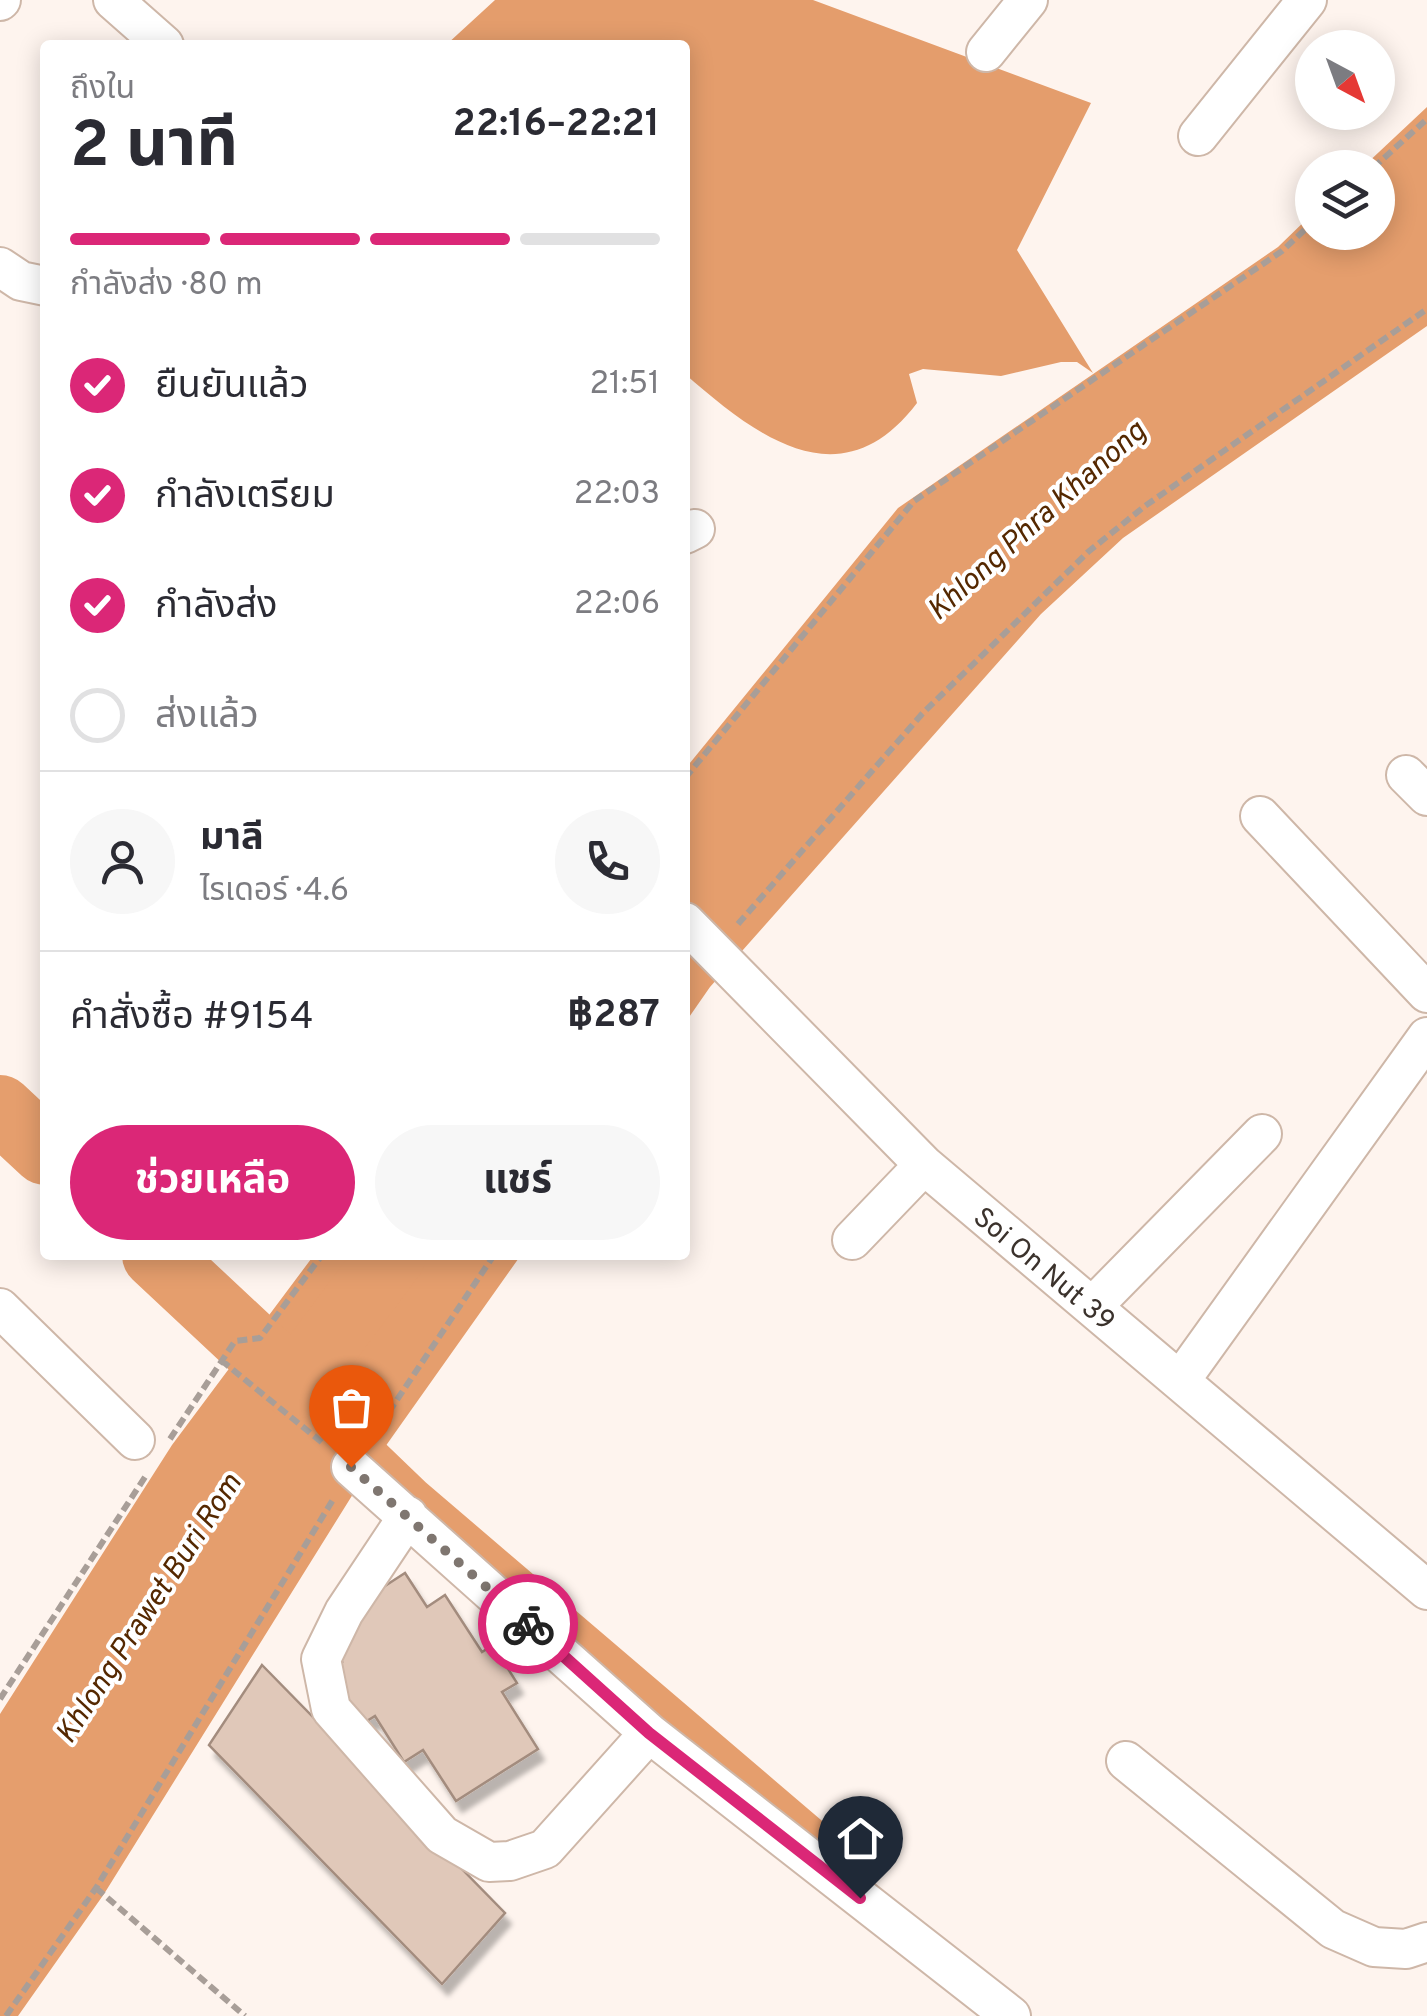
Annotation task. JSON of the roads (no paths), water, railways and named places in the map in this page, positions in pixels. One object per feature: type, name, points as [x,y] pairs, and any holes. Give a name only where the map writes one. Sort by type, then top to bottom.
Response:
[{"type":"street","points":[[113,0],[158,40]]},
{"type":"street","points":[[986,52],[1028,0]]},
{"type":"street","points":[[1198,136],[1307,0]]},
{"type":"street","points":[[0,267],[20,281],[40,285]]},
{"type":"street","points":[[1260,816],[1427,993]]},
{"type":"street","name":"Soi On Nut 39","points":[[690,927],[924,1165],[1427,1590]]},
{"type":"street","points":[[1180,1381],[1427,1037]]},
{"type":"street","points":[[1092,1306],[1262,1134]]},
{"type":"street","points":[[852,1240],[924,1165]]},
{"type":"street","points":[[0,1308],[154,1446]]},
{"type":"street","points":[[347,1461],[649,1733],[1011,2016]]},
{"type":"street","points":[[408,1516],[344,1612],[321,1659],[331,1708],[442,1835],[489,1862],[510,1861],[544,1849],[649,1733]]},
{"type":"street","points":[[1126,1761],[1333,1929],[1374,1947],[1406,1949],[1427,1942]]},
{"type":"water","name":"Khlong Phra Khanong","points":[[1427,107],[1427,326],[1123,538],[1041,614],[710,987],[690,1016],[690,763],[898,508],[1278,247],[1295,230],[1295,250],[1395,250],[1395,150],[1381,150]]},
{"type":"water","name":"Khlong Prawet Buri Rom","points":[[310,1260],[517,1260],[363,1478],[104,1894],[18,2016],[0,2016],[0,1714],[172,1445]]},
{"type":"waterway","points":[[0,1109],[40,1146]]},
{"type":"waterway","points":[[161,1260],[295,1385],[388,1260]]},
{"type":"waterway","points":[[335,1423],[412,1497],[823,1848]]}]
